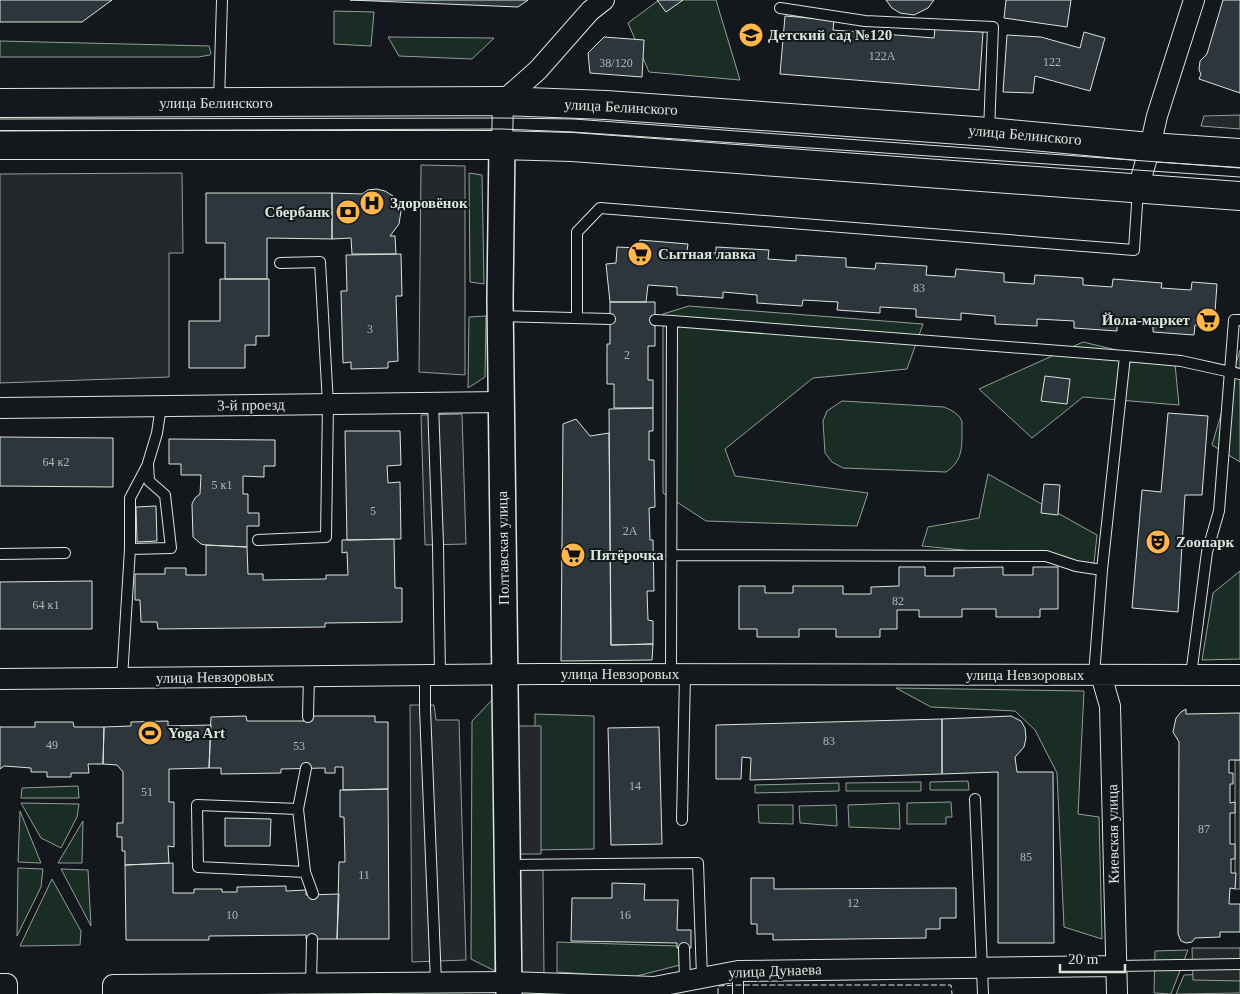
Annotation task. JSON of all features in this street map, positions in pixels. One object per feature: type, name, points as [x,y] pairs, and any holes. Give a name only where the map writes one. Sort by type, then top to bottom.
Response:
[{"type":"main road","name":"улица Белинского","points":[[0,103],[503,101],[606,105],[989,132],[1150,147],[1240,153]]},
{"type":"main road","points":[[0,145],[502,145],[600,149],[1240,196]]},
{"type":"street","points":[[503,101],[538,70],[590,11],[604,0]]},
{"type":"street","points":[[1138,188],[1157,116],[1194,0]]},
{"type":"street","name":"Полтавская улица","points":[[503,101],[501,316],[509,988]]},
{"type":"street","name":"3-й проезд","points":[[0,408],[502,402]]},
{"type":"street","name":"улица Невзоровых","points":[[0,679],[505,674],[1240,675]]},
{"type":"street","name":"Киевская улица","points":[[1098,675],[1110,706],[1117,994]]},
{"type":"street","name":"улица Дунаева","points":[[113,994],[112,985],[226,989],[311,984],[436,983],[509,988],[654,990],[694,979],[738,971],[1117,966]]},
{"type":"street","points":[[0,984],[7,984],[7,994]]},
{"type":"lane","points":[[219,103],[222,0]]},
{"type":"lane","points":[[780,8],[865,21],[993,27],[989,132]]},
{"type":"lane","points":[[577,318],[576,232],[600,208],[1134,250],[1138,188]]},
{"type":"lane","points":[[258,540],[326,537],[328,404],[320,262],[280,263]]},
{"type":"lane","points":[[501,316],[610,319]]},
{"type":"lane","points":[[655,320],[1182,361],[1235,373]]},
{"type":"lane","points":[[1191,675],[1207,552],[1219,511],[1235,373],[1234,320],[1240,320]]},
{"type":"lane","points":[[672,321],[672,555],[678,674],[682,820]]},
{"type":"lane","points":[[1098,675],[1102,570],[1125,356]]},
{"type":"lane","points":[[433,403],[438,545],[433,675],[425,709],[436,983]]},
{"type":"lane","points":[[122,678],[130,548],[130,498],[148,463],[157,432],[161,406]]},
{"type":"lane","points":[[130,548],[171,548],[165,495],[149,481],[148,463]]},
{"type":"lane","points":[[0,554],[65,554]]},
{"type":"lane","points":[[672,555],[1046,556],[1076,566],[1102,570]]},
{"type":"lane","points":[[308,716],[309,676]]},
{"type":"lane","points":[[306,768],[298,809],[305,872],[313,894]]},
{"type":"lane","points":[[975,799],[983,994]]},
{"type":"lane","points":[[298,809],[197,805],[198,866],[305,872]]},
{"type":"lane","points":[[508,864],[698,862],[694,979]]},
{"type":"lane","points":[[311,984],[312,939]]},
{"type":"lane","points":[[684,948],[694,979]]},
{"type":"lane","points":[[1117,966],[1240,964]]},
{"type":"lane","points":[[738,971],[738,994]]},
{"type":"green space","points":[[659,0],[716,0],[740,80],[649,72],[628,23]]},
{"type":"green space","points":[[334,11],[374,12],[371,46],[334,44]]},
{"type":"green space","points":[[388,37],[494,38],[472,59],[399,56]]},
{"type":"green space","points":[[0,41],[209,46],[211,53],[210,55],[198,57],[0,57]]},
{"type":"green space","points":[[469,173],[482,175],[484,284],[470,282]]},
{"type":"green space","points":[[689,306],[923,324],[907,369],[813,378],[725,449],[735,476],[868,493],[857,526],[706,521],[663,493],[663,314]]},
{"type":"green space","points":[[486,316],[485,377],[468,388],[469,317]]},
{"type":"green space","points":[[1083,342],[1175,364],[1179,405],[1083,397],[1032,438],[979,389]]},
{"type":"green space","points":[[1240,350],[1240,462],[1212,445]]},
{"type":"green space","points":[[842,401],[944,407],[949,409],[962,422],[962,445],[958,460],[946,472],[843,468],[832,462],[825,453],[823,421],[827,411]]},
{"type":"green space","points":[[988,474],[1097,535],[1094,563],[922,546],[928,527],[979,518]]},
{"type":"green space","points":[[1240,571],[1240,659],[1202,660],[1213,593]]},
{"type":"green space","points":[[896,688],[1084,691],[1078,814],[1099,817],[1102,939],[1064,927],[1057,773],[1035,730],[1015,711],[931,707]]},
{"type":"green space","points":[[494,698],[495,971],[471,959],[472,721]]},
{"type":"green space","points":[[535,714],[594,716],[594,849],[535,850]]},
{"type":"green space","points":[[968,781],[969,790],[930,790],[930,782]]},
{"type":"green space","points":[[921,782],[921,791],[846,791],[846,783]]},
{"type":"green space","points":[[839,783],[839,791],[755,793],[755,785]]},
{"type":"green space","points":[[78,786],[79,798],[21,798],[22,788]]},
{"type":"green space","points":[[951,802],[952,817],[946,817],[946,824],[907,824],[907,803]]},
{"type":"green space","points":[[21,803],[79,804],[77,817],[61,848],[41,838]]},
{"type":"green space","points":[[899,803],[900,829],[849,827],[848,805]]},
{"type":"green space","points":[[758,805],[793,805],[793,824],[759,823]]},
{"type":"green space","points":[[836,805],[837,826],[800,823],[799,806]]},
{"type":"green space","points":[[20,811],[41,863],[18,862]]},
{"type":"green space","points":[[83,821],[82,863],[58,863]]},
{"type":"green space","points":[[18,868],[43,869],[41,887],[17,936]]},
{"type":"green space","points":[[61,869],[88,870],[91,926]]},
{"type":"green space","points":[[52,879],[81,931],[80,945],[20,946]]},
{"type":"green space","points":[[557,942],[678,946],[680,965],[633,977],[557,972]]},
{"type":"green space","points":[[1188,950],[1171,994],[1154,993],[1155,951]]},
{"type":"green space","points":[[1240,973],[1240,993],[1176,994],[1184,975]]},
{"type":"shaded area","points":[[1240,115],[1240,129],[1201,126],[1204,116]]},
{"type":"shaded area","points":[[421,165],[465,166],[465,375],[419,372]]},
{"type":"shaded area","points":[[182,173],[183,253],[169,253],[169,377],[0,383],[0,174]]},
{"type":"shaded area","points":[[462,414],[466,544],[425,545],[421,415]]},
{"type":"shaded area","points":[[410,705],[434,705],[436,720],[459,720],[466,960],[412,962]]},
{"type":"shaded area","points":[[518,726],[541,726],[541,854],[518,854]]},
{"type":"shaded area","points":[[1235,760],[1240,760],[1240,889],[1235,889]]},
{"type":"shaded area","points":[[518,870],[543,870],[544,977],[520,978]]},
{"type":"shaded area","points":[[1192,948],[1240,948],[1240,981],[1193,980]]},
{"type":"building","points":[[0,0],[112,0],[82,22],[0,22]]},
{"type":"building","points":[[350,0],[528,0],[518,7]]},
{"type":"building","points":[[657,0],[683,0],[666,12]]},
{"type":"building","points":[[886,0],[934,0],[928,8],[914,15],[900,13],[892,8]]},
{"type":"building","points":[[1006,0],[1071,0],[1067,27],[1004,18]]},
{"type":"building","points":[[1223,0],[1240,0],[1240,93],[1199,79],[1201,74],[1199,70],[1200,61],[1207,54]]},
{"type":"building","points":[[785,16],[834,20],[833,30],[934,38],[935,28],[983,32],[979,90],[780,74]]},
{"type":"building","points":[[1084,32],[1105,38],[1090,91],[1035,76],[1033,93],[1003,92],[1007,35],[1041,37],[1080,48]]},
{"type":"building","points":[[604,37],[644,40],[642,77],[590,73],[588,53]]},
{"type":"building","points":[[377,189],[393,196],[401,211],[399,224],[390,236],[395,236],[396,254],[352,254],[351,238],[332,239],[332,193],[362,194],[368,190]]},
{"type":"building","points":[[206,193],[332,193],[332,239],[267,238],[267,279],[225,279],[225,243],[206,243]]},
{"type":"building","points":[[640,240],[688,244],[687,251],[716,253],[716,247],[769,250],[768,259],[796,261],[796,255],[846,258],[846,267],[875,269],[876,263],[927,266],[926,275],[955,277],[956,269],[1004,273],[1004,282],[1034,284],[1035,275],[1083,278],[1083,285],[1112,287],[1113,279],[1162,283],[1161,288],[1191,290],[1192,282],[1217,284],[1214,326],[1195,325],[1194,335],[1153,332],[1153,324],[1117,322],[1117,331],[1074,328],[1074,321],[1037,319],[1037,326],[995,324],[995,316],[961,313],[961,320],[916,317],[916,309],[880,307],[880,313],[837,310],[838,302],[803,300],[802,306],[757,303],[757,295],[723,292],[723,298],[677,295],[677,287],[648,285],[646,302],[610,302],[606,264],[616,263],[617,247],[639,248]]},
{"type":"building","points":[[401,254],[402,296],[396,296],[398,361],[388,362],[388,368],[351,369],[351,362],[343,363],[341,291],[347,291],[346,255]]},
{"type":"building","points":[[220,279],[269,279],[269,336],[256,336],[256,345],[245,345],[245,368],[189,368],[189,321],[220,321]]},
{"type":"building","points":[[610,302],[655,302],[655,346],[648,346],[648,380],[653,380],[653,408],[614,408],[614,384],[607,384],[607,344],[610,344]]},
{"type":"building","points":[[1045,376],[1070,379],[1067,404],[1041,401]]},
{"type":"building","points":[[653,408],[653,431],[649,431],[649,460],[654,460],[655,507],[649,508],[650,540],[653,540],[654,591],[647,591],[648,620],[653,621],[653,644],[611,645],[609,409]]},
{"type":"building","points":[[1168,413],[1208,416],[1202,495],[1185,495],[1178,612],[1132,608],[1142,490],[1161,492]]},
{"type":"building","points":[[576,419],[590,436],[609,433],[611,645],[653,644],[652,660],[561,661],[563,424]]},
{"type":"building","points":[[345,431],[400,431],[401,465],[387,466],[388,483],[400,482],[401,539],[347,540]]},
{"type":"building","points":[[0,437],[113,438],[113,487],[0,486]]},
{"type":"building","points":[[169,439],[275,440],[275,466],[264,466],[264,477],[243,476],[243,494],[248,494],[248,513],[259,513],[259,526],[247,526],[247,547],[206,545],[201,544],[193,537],[192,504],[200,494],[201,475],[181,475],[181,464],[169,464]]},
{"type":"building","points":[[1044,484],[1060,485],[1058,515],[1041,513]]},
{"type":"building","points":[[156,506],[157,541],[137,542],[136,507]]},
{"type":"building","points":[[394,539],[395,588],[402,588],[402,622],[325,623],[325,627],[158,629],[157,622],[141,622],[140,600],[135,600],[135,574],[165,574],[165,568],[186,568],[186,575],[206,575],[206,545],[247,547],[248,574],[263,574],[263,580],[326,579],[326,575],[348,575],[347,552],[342,553],[342,540]]},
{"type":"building","points":[[899,567],[925,567],[925,576],[954,576],[954,568],[1003,567],[1003,575],[1033,575],[1033,567],[1058,567],[1058,609],[1040,609],[1040,617],[996,617],[996,609],[962,609],[962,617],[919,617],[919,610],[897,610],[897,629],[880,629],[880,637],[836,637],[836,629],[799,629],[799,637],[757,637],[757,629],[739,629],[739,586],[765,586],[765,593],[793,593],[793,586],[843,586],[843,594],[871,594],[871,587],[899,586]]},
{"type":"building","points":[[92,581],[92,629],[0,629],[0,582]]},
{"type":"building","points":[[1186,709],[1186,714],[1240,713],[1240,760],[1229,760],[1229,773],[1233,773],[1233,784],[1230,784],[1230,803],[1235,802],[1235,813],[1230,813],[1230,844],[1235,844],[1235,859],[1231,859],[1231,873],[1236,873],[1235,889],[1230,888],[1229,904],[1240,904],[1240,932],[1220,932],[1220,937],[1195,938],[1192,942],[1186,943],[1181,941],[1178,934],[1179,742],[1173,732],[1176,718]]},
{"type":"building","points":[[246,716],[247,721],[304,721],[304,716],[375,716],[375,722],[388,722],[388,789],[343,790],[343,767],[335,767],[335,773],[325,773],[325,768],[281,769],[281,773],[221,774],[221,768],[209,768],[211,717]]},
{"type":"building","points":[[1011,716],[1021,721],[1025,728],[1026,738],[1024,747],[1015,757],[1017,772],[1053,772],[1054,943],[998,943],[998,772],[942,774],[942,719]]},
{"type":"building","points":[[942,719],[942,774],[750,780],[751,758],[742,757],[741,779],[716,779],[716,725]]},
{"type":"building","points":[[168,721],[168,726],[211,725],[209,768],[169,769],[169,802],[174,802],[174,847],[168,846],[169,863],[125,865],[122,837],[117,837],[117,823],[123,823],[123,772],[117,765],[103,764],[104,727],[131,726],[131,722]]},
{"type":"building","points":[[35,722],[73,722],[74,727],[104,727],[103,764],[88,764],[89,773],[71,773],[71,777],[47,777],[47,772],[31,772],[31,768],[4,766],[0,769],[0,727],[35,727]]},
{"type":"building","points":[[659,727],[662,844],[611,845],[608,728]]},
{"type":"building","points":[[388,789],[389,939],[337,939],[339,862],[345,862],[344,817],[340,817],[340,790]]},
{"type":"building","points":[[225,818],[271,819],[270,846],[225,846]]},
{"type":"building","points":[[173,863],[173,893],[194,893],[194,889],[222,889],[222,892],[237,892],[237,887],[286,886],[286,891],[306,890],[306,895],[339,894],[337,939],[306,939],[306,935],[209,936],[209,940],[126,940],[125,865]]},
{"type":"building","points":[[751,878],[774,878],[774,889],[956,888],[956,918],[940,918],[940,929],[926,929],[926,938],[773,940],[773,934],[757,934],[757,924],[751,924]]},
{"type":"building","points":[[612,883],[645,884],[644,900],[678,900],[677,930],[691,930],[691,948],[677,948],[677,943],[571,941],[572,898],[612,898]]},
{"type":"tram line","points":[[0,119],[574,119],[1240,168]]},
{"type":"tram line","points":[[0,131],[502,129],[573,132],[1240,177]]},
{"type":"fence","points":[[718,994],[718,986],[738,985],[951,985],[952,994]]},
{"type":"place","name":"Детский сад №120","points":[[751,35]]},
{"type":"place","name":"Здоровёнок","points":[[372,203]]},
{"type":"place","name":"Сбербанк","points":[[348,212]]},
{"type":"place","name":"Сытная лавка","points":[[640,254]]},
{"type":"place","name":"Йола-маркет","points":[[1208,320]]},
{"type":"place","name":"Zooпарк","points":[[1158,542]]},
{"type":"place","name":"Пятёрочка","points":[[573,555]]},
{"type":"place","name":"Yoga Art","points":[[150,733]]}]
